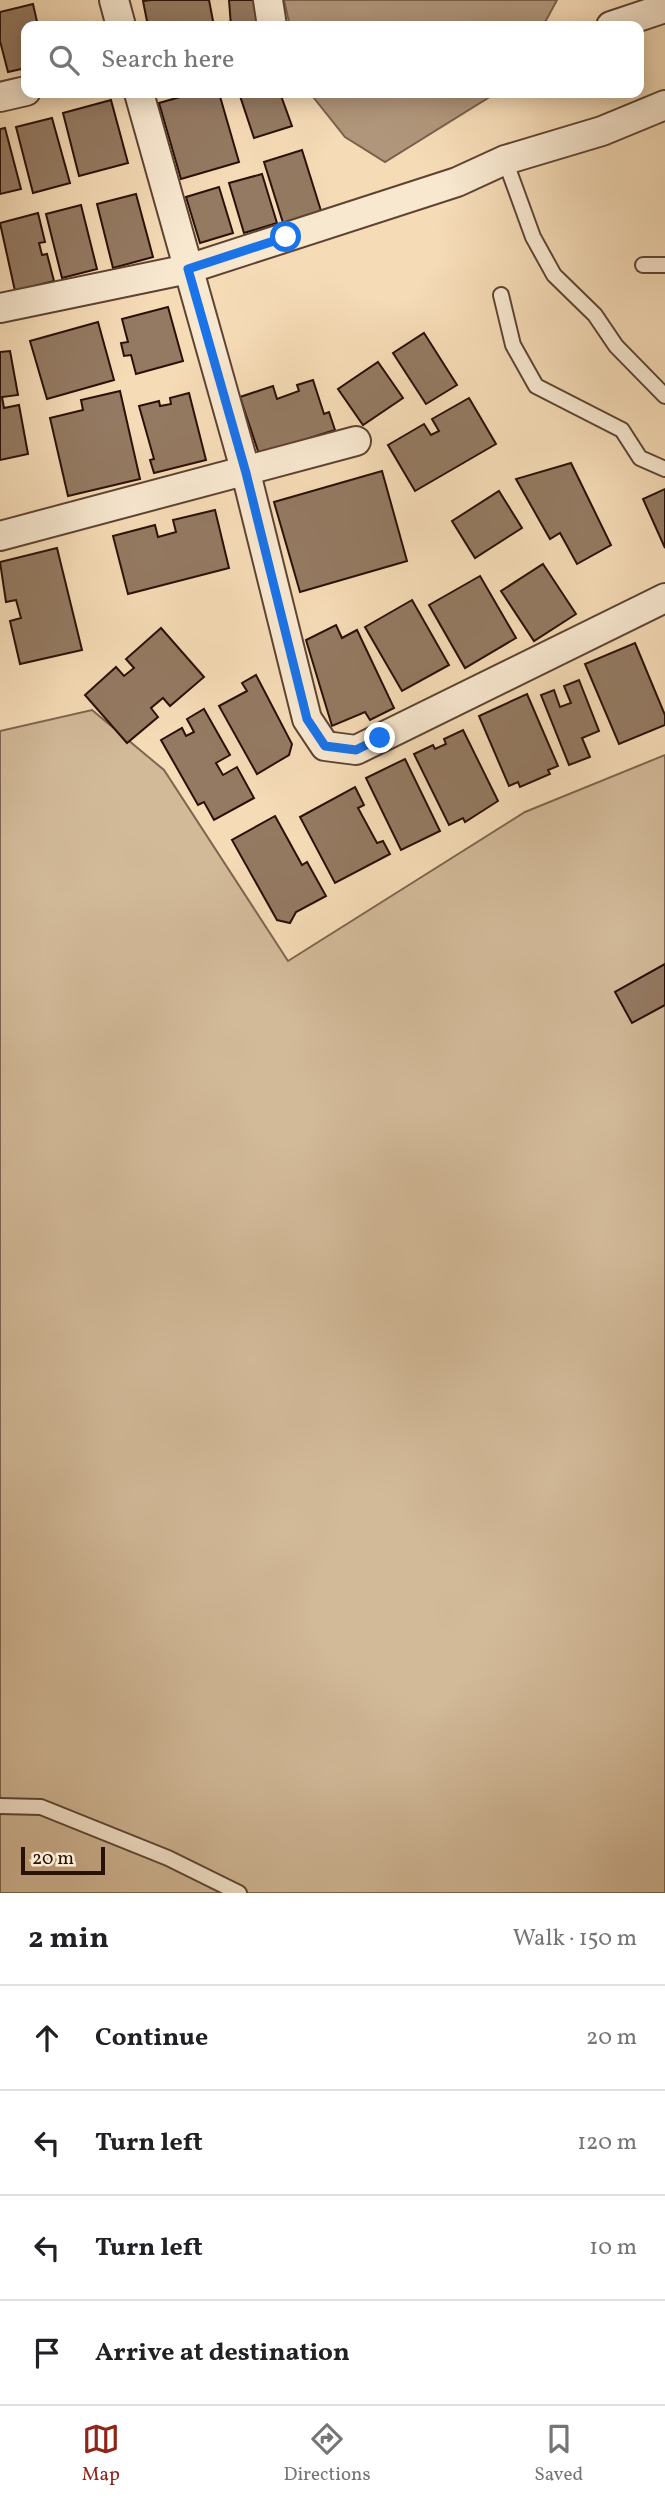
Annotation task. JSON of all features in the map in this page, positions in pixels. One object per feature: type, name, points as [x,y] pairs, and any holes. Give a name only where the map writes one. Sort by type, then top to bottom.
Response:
[{"type":"street","points":[[114,0],[120,21]]},
{"type":"street","points":[[268,0],[271,21]]},
{"type":"street","points":[[626,21],[665,8]]},
{"type":"street","points":[[0,97],[21,92]]},
{"type":"street","points":[[140,98],[246,473],[307,719],[325,746],[356,750],[665,598]]},
{"type":"street","points":[[0,308],[188,269],[457,182],[505,160],[602,131],[665,105]]},
{"type":"street","points":[[0,536],[356,442]]},
{"type":"lane","points":[[505,160],[533,237],[554,275],[595,314],[616,346],[665,396]]},
{"type":"lane","points":[[643,265],[665,265]]},
{"type":"lane","points":[[500,295],[513,345],[536,386],[622,430],[639,458],[665,468]]},
{"type":"lane","points":[[0,1806],[41,1807],[168,1858],[239,1893]]},
{"type":"shaded area","points":[[284,0],[557,0],[546,21],[289,21]]},
{"type":"shaded area","points":[[314,98],[488,98],[385,162],[345,137]]},
{"type":"shaded area","points":[[92,710],[164,770],[288,961],[525,812],[665,755],[665,1893],[0,1893],[0,731]]},
{"type":"building","points":[[209,0],[213,21],[147,21],[143,1]]},
{"type":"building","points":[[229,0],[260,0],[262,21],[231,21]]},
{"type":"building","points":[[33,4],[37,21],[21,21],[21,69],[8,72],[0,41],[0,12]]},
{"type":"building","points":[[176,98],[220,98],[239,162],[181,179],[159,103]]},
{"type":"building","points":[[241,98],[282,98],[292,126],[254,138]]},
{"type":"building","points":[[111,100],[128,163],[79,176],[63,113]]},
{"type":"building","points":[[52,118],[70,183],[33,193],[16,127]]},
{"type":"building","points":[[5,128],[21,189],[0,194],[0,129]]},
{"type":"building","points":[[302,150],[322,214],[284,226],[264,162]]},
{"type":"building","points":[[262,174],[277,223],[244,233],[229,183]]},
{"type":"building","points":[[219,187],[233,233],[200,243],[186,197]]},
{"type":"building","points":[[136,194],[153,257],[113,268],[97,204]]},
{"type":"building","points":[[81,205],[97,269],[62,278],[46,214]]},
{"type":"building","points":[[38,213],[45,242],[39,243],[42,255],[47,254],[54,281],[15,291],[0,223]]},
{"type":"building","points":[[168,307],[183,361],[136,374],[131,355],[124,356],[121,343],[128,342],[122,319]]},
{"type":"building","points":[[98,322],[114,380],[47,399],[30,341]]},
{"type":"building","points":[[424,333],[457,385],[426,404],[393,353]]},
{"type":"building","points":[[10,351],[18,395],[2,397],[4,408],[19,405],[28,454],[0,460],[0,352]]},
{"type":"building","points":[[378,362],[403,398],[363,425],[338,389]]},
{"type":"building","points":[[313,380],[324,414],[329,412],[335,430],[259,454],[240,397],[273,386],[277,399],[299,391],[297,385]]},
{"type":"building","points":[[120,391],[140,479],[68,496],[50,418],[83,410],[81,400]]},
{"type":"building","points":[[189,393],[206,460],[154,473],[150,460],[154,459],[139,406],[159,401],[160,406],[171,404],[170,398]]},
{"type":"building","points":[[469,398],[496,444],[415,491],[388,445],[424,424],[431,435],[439,431],[432,419]]},
{"type":"building","points":[[571,463],[611,545],[577,564],[560,533],[550,539],[516,479]]},
{"type":"building","points":[[382,471],[407,561],[300,592],[274,502]]},
{"type":"building","points":[[665,489],[665,548],[643,499]]},
{"type":"building","points":[[499,491],[522,528],[475,558],[452,521]]},
{"type":"building","points":[[215,510],[229,568],[128,594],[113,536],[155,525],[158,537],[176,532],[173,520]]},
{"type":"building","points":[[57,548],[82,650],[20,664],[10,621],[21,618],[16,600],[6,602],[0,562]]},
{"type":"building","points":[[543,564],[576,614],[534,641],[501,591]]},
{"type":"building","points":[[480,576],[516,638],[465,668],[429,605]]},
{"type":"building","points":[[412,600],[449,665],[402,691],[365,627]]},
{"type":"building","points":[[336,625],[342,638],[357,630],[394,708],[370,720],[365,712],[332,726],[306,640]]},
{"type":"building","points":[[161,628],[204,677],[170,706],[163,698],[151,708],[158,717],[127,743],[85,695],[116,667],[124,676],[134,668],[126,659]]},
{"type":"building","points":[[635,643],[665,715],[665,725],[619,744],[585,664]]},
{"type":"building","points":[[256,675],[292,744],[289,755],[257,774],[219,706],[247,691],[242,683]]},
{"type":"building","points":[[579,680],[599,731],[582,738],[590,757],[569,765],[541,695],[554,690],[560,707],[571,703],[564,686]]},
{"type":"building","points":[[527,694],[558,766],[548,770],[550,774],[520,787],[518,782],[509,786],[479,716]]},
{"type":"building","points":[[204,709],[230,755],[216,763],[223,775],[237,767],[254,798],[214,820],[204,802],[198,805],[161,740],[182,728],[186,736],[194,732],[187,719]]},
{"type":"building","points":[[463,730],[498,801],[465,822],[463,818],[449,825],[414,754],[433,745],[435,749],[446,744],[444,739]]},
{"type":"building","points":[[405,759],[440,831],[401,850],[366,778]]},
{"type":"building","points":[[355,787],[364,805],[358,808],[377,843],[383,841],[390,854],[335,883],[300,817]]},
{"type":"building","points":[[275,816],[302,865],[307,862],[326,896],[296,912],[290,923],[277,920],[232,840]]},
{"type":"building","points":[[665,964],[665,1005],[632,1023],[615,992]]},
{"type":"route","points":[[286,237],[188,269],[246,473],[307,719],[325,746],[356,750],[380,738]]}]
